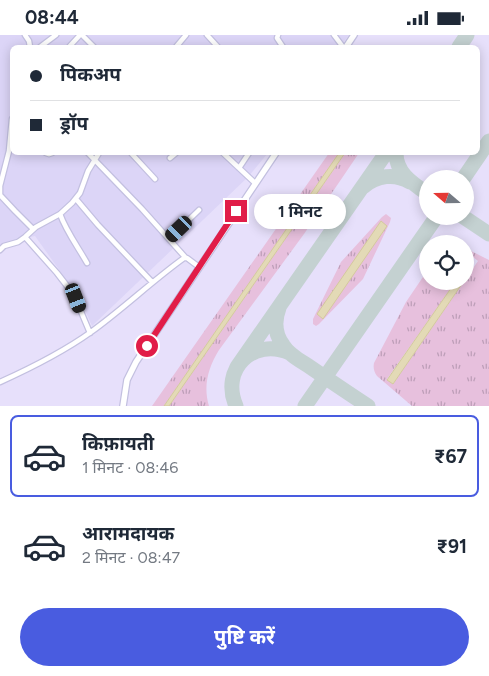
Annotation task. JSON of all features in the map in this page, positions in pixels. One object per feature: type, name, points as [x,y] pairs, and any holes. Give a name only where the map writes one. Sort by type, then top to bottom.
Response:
[{"type":"street","points":[[44,45],[56,35]]},
{"type":"street","points":[[71,45],[81,35],[92,45]]},
{"type":"street","points":[[206,35],[216,45]]},
{"type":"street","points":[[334,35],[342,45]]},
{"type":"street","points":[[346,45],[354,35]]},
{"type":"street","points":[[10,150],[0,186],[0,195],[33,229]]},
{"type":"street","points":[[90,155],[185,257],[199,267]]},
{"type":"street","points":[[0,249],[18,242],[33,229],[60,213],[76,199],[88,171],[98,155]]},
{"type":"street","points":[[133,155],[155,179]]},
{"type":"street","points":[[170,158],[174,155]]},
{"type":"street","points":[[225,155],[255,183]]},
{"type":"street","points":[[239,168],[248,155]]},
{"type":"street","points":[[123,406],[127,379],[136,362],[275,155]]},
{"type":"street","points":[[76,199],[152,282]]},
{"type":"street","points":[[169,239],[198,210]]},
{"type":"street","points":[[60,213],[64,226],[87,263]]},
{"type":"street","points":[[25,237],[74,295],[90,333]]},
{"type":"street","points":[[0,382],[64,350],[90,333],[185,257]]},
{"type":"shaded area","points":[[0,35],[349,35],[342,45],[10,45],[10,155],[266,155],[248,177],[92,326],[80,299],[35,236],[13,241],[0,254]]},
{"type":"shaded area","points":[[338,155],[344,155],[169,406],[164,406]]},
{"type":"shaded area","points":[[381,221],[387,226],[323,319],[317,314]]},
{"type":"shaded area","points":[[450,290],[458,290],[393,384],[387,380]]},
{"type":"green space","points":[[328,155],[338,155],[164,406],[152,406]]},
{"type":"green space","points":[[344,155],[358,155],[304,234],[219,350],[209,370],[206,391],[209,406],[169,406]]},
{"type":"green space","points":[[386,214],[391,218],[390,222],[363,279],[316,326],[313,324],[313,319],[341,262]]},
{"type":"green space","points":[[474,252],[489,260],[489,406],[412,406],[377,376],[374,370],[374,363],[406,302],[419,283],[419,290],[450,290],[387,379],[393,384],[458,290],[474,290],[474,267],[478,261],[474,258]]},
{"type":"taxiway","points":[[460,45],[467,35]]},
{"type":"taxiway","points":[[480,154],[489,141]]},
{"type":"taxiway","points":[[237,367],[385,155]]},
{"type":"taxiway","points":[[396,155],[402,172],[419,187]]},
{"type":"taxiway","points":[[469,170],[479,155]]},
{"type":"taxiway","points":[[363,187],[374,180],[392,176],[410,182]]},
{"type":"taxiway","points":[[474,224],[489,234]]},
{"type":"taxiway","points":[[305,406],[431,225]]},
{"type":"taxiway","points":[[279,308],[276,327],[280,341],[288,352],[368,406]]},
{"type":"taxiway","points":[[236,406],[232,392],[232,380],[236,369],[243,360],[252,353],[264,349],[276,349],[290,353]]},
{"type":"route","points":[[147,346],[236,211]]}]
